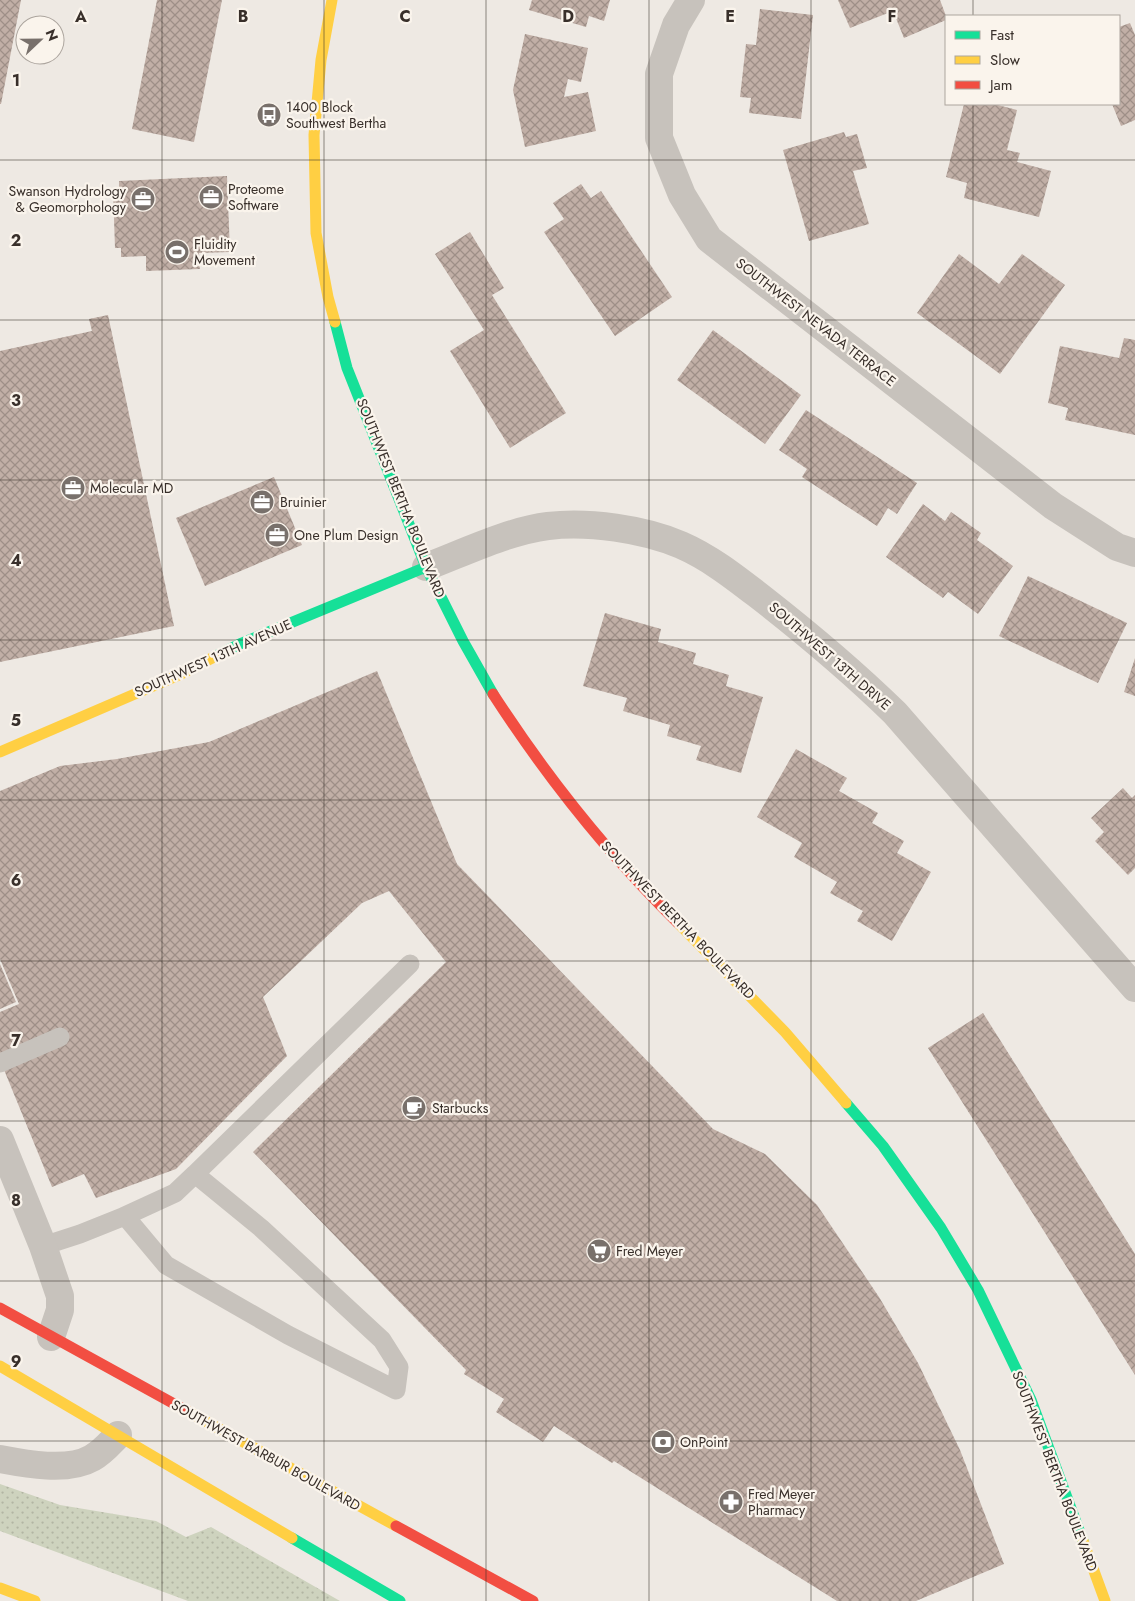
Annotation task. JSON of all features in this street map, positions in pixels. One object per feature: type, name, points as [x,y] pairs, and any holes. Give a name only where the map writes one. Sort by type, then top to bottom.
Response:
[{"type":"main road","name":"SOUTHWEST BERTHA BOULEVARD","points":[[332,0],[321,60],[314,136],[316,233],[328,297],[347,368],[388,476],[426,567],[486,685],[520,736],[574,808],[653,898],[785,1032],[883,1146],[941,1228],[978,1290],[1030,1400],[1106,1601]]},
{"type":"main road","name":"SOUTHWEST 13TH AVENUE","points":[[0,752],[179,675],[242,643],[426,567]]},
{"type":"main road","name":"SOUTHWEST BARBUR BOULEVARD","points":[[0,1308],[533,1601]]},
{"type":"main road","points":[[0,1366],[400,1601]]},
{"type":"main road","points":[[0,1588],[35,1601]]},
{"type":"street","name":"SOUTHWEST NEVADA TERRACE","points":[[691,0],[676,25],[660,74],[659,138],[682,195],[709,239],[1053,506],[1118,547],[1135,552]]},
{"type":"street","name":"SOUTHWEST 13TH DRIVE","points":[[426,567],[523,531],[548,526],[570,525],[627,529],[658,536],[709,560],[744,584],[801,628],[854,674],[894,713],[1135,988]]},
{"type":"street","points":[[0,1140],[43,1246],[60,1296],[60,1310],[50,1336]]},
{"type":"street","points":[[0,1459],[48,1466],[71,1464],[91,1459],[104,1450],[118,1435]]},
{"type":"lane","points":[[43,1246],[125,1216],[175,1193],[410,964]]},
{"type":"lane","points":[[0,1062],[60,1037]]},
{"type":"lane","points":[[125,1216],[166,1265],[288,1335],[396,1390],[399,1367],[382,1340],[261,1228],[195,1174]]},
{"type":"green space","points":[[0,1484],[60,1505],[156,1521],[186,1537],[211,1527],[340,1601],[188,1601],[0,1531]]},
{"type":"building","points":[[0,0],[21,0],[18,15],[15,15],[15,31],[0,104]]},
{"type":"building","points":[[157,0],[222,0],[194,142],[132,129]]},
{"type":"building","points":[[532,0],[610,0],[604,21],[589,16],[586,27],[529,10]]},
{"type":"building","points":[[838,0],[940,0],[946,15],[945,20],[904,38],[893,11],[850,28]]},
{"type":"building","points":[[760,9],[813,15],[801,119],[749,113],[751,98],[740,97],[746,44],[756,45]]},
{"type":"building","points":[[1130,23],[1135,35],[1135,120],[1121,126],[1112,105],[1120,105],[1120,27]]},
{"type":"building","points":[[525,34],[588,48],[581,82],[568,79],[564,97],[588,92],[596,131],[525,147],[513,90]]},
{"type":"building","points":[[964,105],[998,105],[1017,110],[1007,150],[1020,153],[1017,162],[1051,171],[1039,217],[964,198],[967,183],[946,177]]},
{"type":"building","points":[[844,132],[846,137],[857,134],[867,168],[853,171],[869,224],[809,241],[783,150]]},
{"type":"building","points":[[227,176],[230,252],[199,253],[200,269],[146,271],[146,256],[121,257],[121,248],[115,248],[113,189],[119,189],[119,181]]},
{"type":"building","points":[[581,184],[591,198],[601,191],[672,297],[615,336],[544,232],[564,219],[553,203]]},
{"type":"building","points":[[470,232],[504,288],[492,295],[566,413],[510,448],[450,351],[484,330],[435,254]]},
{"type":"building","points":[[959,254],[999,284],[1022,254],[1065,285],[1000,374],[917,313]]},
{"type":"building","name":"Molecular MD","points":[[108,315],[174,626],[0,662],[0,351],[92,331],[89,319]]},
{"type":"building","points":[[713,330],[801,395],[765,444],[677,380]]},
{"type":"building","points":[[1124,338],[1135,340],[1135,435],[1065,420],[1068,408],[1048,403],[1060,346],[1119,358]]},
{"type":"building","points":[[806,410],[917,483],[897,514],[888,508],[877,526],[802,477],[807,469],[779,450]]},
{"type":"building","points":[[274,477],[302,545],[205,586],[176,518]]},
{"type":"building","points":[[923,504],[945,521],[951,512],[981,533],[977,540],[1013,566],[978,614],[948,592],[943,598],[886,557]]},
{"type":"building","points":[[1028,576],[1127,623],[1098,683],[999,636]]},
{"type":"building","points":[[605,613],[661,629],[658,642],[696,653],[693,664],[729,675],[726,686],[763,697],[741,773],[696,760],[701,746],[667,736],[670,725],[623,711],[627,698],[583,686]]},
{"type":"building","points":[[1135,658],[1135,696],[1124,692]]},
{"type":"building","name":"Fred Meyer","points":[[377,671],[457,864],[713,1129],[765,1154],[817,1205],[879,1297],[918,1363],[960,1450],[1004,1564],[916,1601],[837,1601],[614,1461],[612,1463],[554,1426],[543,1442],[496,1412],[504,1399],[464,1374],[466,1370],[253,1152],[446,962],[389,891],[362,903],[263,997],[287,1056],[176,1169],[96,1198],[84,1174],[52,1187],[0,1060],[0,1012],[19,1004],[0,959],[0,791],[60,766],[117,759],[209,742]]},
{"type":"building","points":[[796,749],[847,778],[839,791],[878,813],[872,823],[904,841],[897,853],[931,872],[892,941],[857,921],[863,911],[830,893],[837,882],[794,857],[802,843],[757,817]]},
{"type":"building","points":[[1123,788],[1132,798],[1135,795],[1135,868],[1128,875],[1095,841],[1104,832],[1091,818]]},
{"type":"building","points":[[0,964],[16,1002],[0,1009]]},
{"type":"building","points":[[983,1013],[1135,1254],[1135,1375],[928,1048]]},
{"type":"traffic: fast","points":[[335,322],[347,368],[426,567],[463,641],[493,694]]},
{"type":"traffic: fast","points":[[214,657],[242,643],[426,567]]},
{"type":"traffic: fast","points":[[846,1103],[883,1146],[941,1228],[978,1290],[1031,1400],[1083,1541]]},
{"type":"traffic: fast","points":[[292,1538],[400,1601]]},
{"type":"traffic: slow","points":[[332,0],[321,60],[314,135],[316,233],[328,297],[335,322]]},
{"type":"traffic: slow","points":[[0,752],[179,675],[214,657]]},
{"type":"traffic: slow","points":[[678,923],[785,1032],[846,1103]]},
{"type":"traffic: slow","points":[[0,1366],[292,1538]]},
{"type":"traffic: slow","points":[[187,1411],[396,1526]]},
{"type":"traffic: slow","points":[[1083,1541],[1105,1601]]},
{"type":"traffic: slow","points":[[0,1588],[35,1601]]},
{"type":"traffic: jam","points":[[493,694],[534,755],[579,813],[627,870],[678,923]]},
{"type":"traffic: jam","points":[[0,1308],[187,1411]]},
{"type":"traffic: jam","points":[[396,1526],[533,1601]]},
{"type":"place","name":"1400 Block Southwest Bertha","points":[[269,115]]},
{"type":"place","name":"Proteome Software","points":[[211,197]]},
{"type":"place","name":"Swanson Hydrology & Geomorphology","points":[[143,199]]},
{"type":"place","name":"Fluidity Movement","points":[[177,252]]},
{"type":"place","name":"Molecular MD","points":[[73,488]]},
{"type":"place","name":"Bruinier","points":[[262,502]]},
{"type":"place","name":"One Plum Design","points":[[277,535]]},
{"type":"place","name":"Starbucks","points":[[414,1108]]},
{"type":"place","name":"Fred Meyer","points":[[599,1251]]},
{"type":"place","name":"OnPoint","points":[[663,1442]]},
{"type":"place","name":"Fred Meyer Pharmacy","points":[[731,1502]]}]
